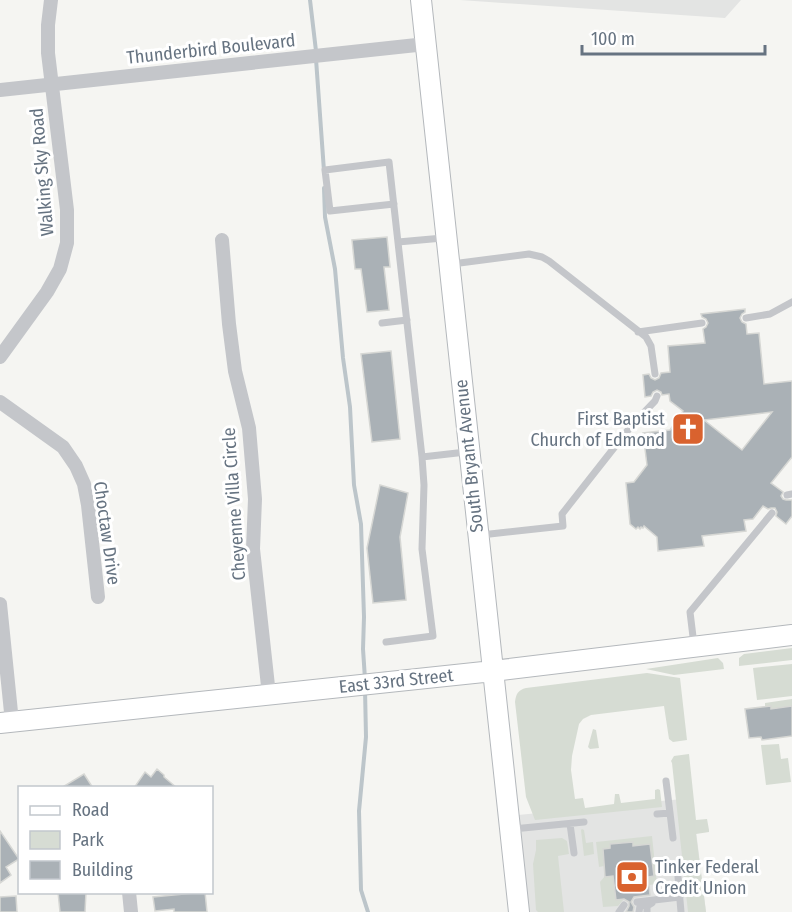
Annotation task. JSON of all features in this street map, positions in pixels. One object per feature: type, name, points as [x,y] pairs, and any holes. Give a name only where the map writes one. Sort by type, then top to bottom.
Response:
[{"type":"street","name":"Walking Sky Road","points":[[0,357],[47,292],[60,269],[67,243],[67,210],[48,53],[51,0]]},
{"type":"street","name":"South Bryant Avenue","points":[[421,0],[519,912]]},
{"type":"street","name":"Thunderbird Boulevard","points":[[0,90],[426,44]]},
{"type":"street","name":"Cheyenne Villa Circle","points":[[222,240],[235,371],[249,428],[255,499],[253,549],[269,695]]},
{"type":"street","name":"Choctaw Drive","points":[[0,402],[63,447],[76,466],[84,484],[88,505],[98,597]]},
{"type":"street","points":[[0,604],[6,722]]},
{"type":"street","name":"East 33rd Street","points":[[6,722],[492,671],[792,634]]},
{"type":"street","points":[[129,894],[131,912]]},
{"type":"lane","points":[[386,642],[433,636],[422,549],[424,485],[422,457],[394,204],[389,162],[325,170],[330,211],[394,204]]},
{"type":"lane","points":[[398,242],[446,237]]},
{"type":"lane","points":[[449,264],[529,255],[542,257],[646,337],[651,346],[655,374]]},
{"type":"lane","points":[[746,318],[770,314],[792,302]]},
{"type":"lane","points":[[382,323],[407,321]]},
{"type":"lane","points":[[638,332],[702,323]]},
{"type":"lane","points":[[478,535],[563,526],[562,514],[657,396]]},
{"type":"lane","points":[[422,457],[469,451]]},
{"type":"lane","points":[[694,646],[690,612],[772,513]]},
{"type":"lane","points":[[666,781],[673,837]]},
{"type":"lane","points":[[657,814],[670,813]]},
{"type":"lane","points":[[510,830],[584,822]]},
{"type":"lane","points":[[570,824],[574,854]]},
{"type":"lane","points":[[678,877],[681,912]]},
{"type":"lane","points":[[638,906],[660,899],[680,897]]},
{"type":"lane","points":[[647,912],[647,905],[660,899]]},
{"type":"lane","points":[[654,912],[654,905],[660,899]]},
{"type":"lane","points":[[619,912],[624,905]]},
{"type":"shaded area","points":[[460,0],[741,0],[725,18]]},
{"type":"shaded area","points":[[692,798],[706,912],[519,912],[508,816]]},
{"type":"green space","points":[[792,648],[792,660],[739,666],[739,658],[744,654]]},
{"type":"green space","points":[[718,658],[723,663],[724,669],[674,675],[646,669]]},
{"type":"green space","points":[[792,664],[792,696],[757,700],[753,668]]},
{"type":"green space","points":[[647,673],[680,678],[687,740],[673,742],[669,739],[664,706],[591,715],[579,724],[571,770],[575,799],[583,798],[585,808],[614,804],[615,794],[619,794],[621,803],[655,799],[655,790],[658,789],[662,807],[535,820],[526,797],[515,702],[518,693],[526,688]]},
{"type":"green space","points":[[792,699],[792,706],[771,709],[771,706],[765,706],[765,703]]},
{"type":"green space","points":[[593,729],[596,730],[599,748],[590,749],[588,747]]},
{"type":"green space","points":[[779,744],[781,759],[788,758],[791,782],[766,785],[761,745]]},
{"type":"green space","points":[[689,754],[696,820],[707,819],[709,830],[709,832],[696,834],[706,912],[688,912],[671,761],[674,756]]},
{"type":"green space","points":[[582,829],[586,843],[593,842],[594,854],[584,856]]},
{"type":"green space","points":[[652,836],[657,884],[649,885],[648,877],[654,876],[650,844],[633,846],[633,842],[610,844],[604,866],[599,867],[596,842]]},
{"type":"green space","points":[[562,838],[567,841],[569,854],[558,856],[564,912],[538,912],[533,864],[536,840]]},
{"type":"green space","points":[[605,876],[613,876],[616,900],[624,899],[618,906],[603,907],[600,882]]},
{"type":"building","points":[[387,237],[390,267],[384,267],[389,310],[367,312],[361,269],[355,269],[352,240]]},
{"type":"building","name":"First Baptist Church of Edmond","points":[[745,309],[740,318],[746,324],[747,334],[759,333],[764,384],[792,381],[792,457],[771,483],[783,492],[781,496],[783,499],[792,500],[792,516],[786,524],[776,516],[775,508],[768,509],[763,506],[753,519],[744,520],[746,531],[702,536],[704,546],[658,551],[657,537],[644,526],[636,529],[630,524],[626,483],[634,482],[647,465],[643,433],[670,430],[683,411],[670,401],[669,394],[662,395],[657,390],[651,396],[645,397],[643,375],[649,374],[655,380],[661,373],[670,372],[668,346],[705,343],[703,329],[708,323],[701,314]],"holes":[[[772,412],[742,450],[704,420]]]},
{"type":"building","points":[[391,351],[400,439],[372,442],[361,354]]},
{"type":"building","points":[[380,485],[408,493],[400,537],[406,600],[373,603],[367,548]]},
{"type":"building","points":[[771,706],[771,709],[792,706],[792,736],[762,740],[761,737],[749,738],[745,709]]},
{"type":"building","points":[[157,769],[175,786],[135,786],[145,772],[151,777]]},
{"type":"building","points":[[84,774],[92,786],[64,786]]},
{"type":"building","points":[[0,831],[18,860],[6,867],[11,875],[0,883]]},
{"type":"building","name":"Tinker Federal Credit Union","points":[[633,842],[633,846],[650,844],[654,876],[648,877],[650,895],[634,897],[631,902],[634,907],[633,912],[626,912],[629,902],[624,899],[616,900],[613,876],[605,877],[603,849],[610,848],[610,844]]},
{"type":"building","points":[[58,894],[86,894],[85,912],[60,912]]},
{"type":"building","points":[[205,894],[207,912],[174,912],[174,909],[155,911],[153,897]]},
{"type":"building","points":[[16,896],[17,912],[0,912],[0,897]]},
{"type":"waterway","points":[[310,0],[316,51]]},
{"type":"waterway","points":[[316,59],[324,171]]},
{"type":"waterway","points":[[324,188],[325,217],[335,269],[350,407],[354,485],[361,524],[365,679]]},
{"type":"waterway","points":[[365,689],[366,737],[359,811],[361,890],[368,912]]},
{"type":"place","name":"First Baptist Church of Edmond","points":[[688,429]]},
{"type":"place","name":"Tinker Federal Credit Union","points":[[632,877]]}]
